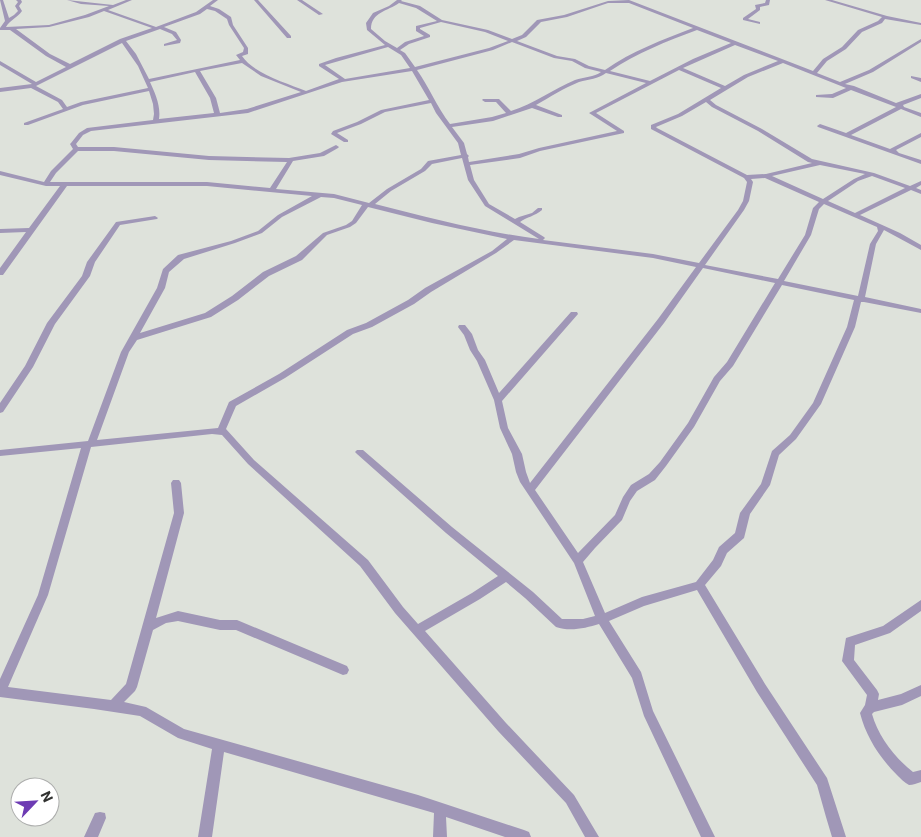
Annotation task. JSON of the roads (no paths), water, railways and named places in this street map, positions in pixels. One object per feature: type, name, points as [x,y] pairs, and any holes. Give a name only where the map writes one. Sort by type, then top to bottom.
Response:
[{"type":"street","points":[[2,0],[7,21]]},
{"type":"street","points":[[2,29],[7,21],[20,11],[17,6],[20,2],[18,0]]},
{"type":"street","points":[[69,0],[106,8],[174,33],[179,40],[178,42],[166,45]]},
{"type":"street","points":[[2,29],[49,26],[130,0]]},
{"type":"street","points":[[0,90],[34,85],[122,40],[198,13],[216,0]]},
{"type":"street","points":[[256,0],[289,37]]},
{"type":"street","points":[[301,1],[313,0]]},
{"type":"street","points":[[415,4],[420,0]]},
{"type":"street","points":[[76,149],[73,144],[80,134],[89,129],[248,111],[341,81],[413,69],[491,49],[524,36],[540,20],[599,7],[608,2],[637,0]]},
{"type":"street","points":[[758,23],[745,18],[758,10],[757,6],[767,4],[768,0]]},
{"type":"street","points":[[827,0],[882,14],[884,17],[921,24]]},
{"type":"street","points":[[301,1],[321,14]]},
{"type":"street","points":[[547,241],[524,229],[487,205],[471,180],[461,143],[448,126],[403,54],[375,36],[369,29],[368,23],[373,14],[399,1],[415,4],[441,21],[486,31],[556,58],[573,60],[587,67],[652,83]]},
{"type":"street","points":[[627,1],[921,114]]},
{"type":"street","points":[[207,7],[218,10],[230,21],[246,48],[246,52],[239,55],[243,60],[262,75],[305,92]]},
{"type":"street","points":[[815,72],[825,60],[844,48],[860,32],[873,26],[884,17]]},
{"type":"street","points":[[397,50],[407,43],[428,36],[418,30],[418,28],[441,21]]},
{"type":"street","points":[[448,126],[486,120],[532,106],[554,92],[578,81],[599,76],[621,61],[658,42],[697,28]]},
{"type":"street","points":[[11,29],[48,55],[68,66]]},
{"type":"street","points":[[122,40],[132,51],[143,69],[146,81],[158,107],[156,121]]},
{"type":"street","points":[[842,83],[878,68],[921,40]]},
{"type":"street","points":[[467,164],[520,156],[622,132],[592,112],[710,53],[735,43]]},
{"type":"street","points":[[341,81],[338,76],[321,65],[349,55],[389,45]]},
{"type":"street","points":[[146,81],[243,60]]},
{"type":"street","points":[[530,490],[702,266],[746,201],[750,182],[746,177],[652,127],[680,115],[758,70],[784,61]]},
{"type":"street","points":[[0,63],[60,101],[66,109]]},
{"type":"street","points":[[681,69],[725,88]]},
{"type":"street","points":[[197,71],[213,98],[217,115]]},
{"type":"street","points":[[913,77],[921,80]]},
{"type":"street","points":[[818,96],[833,96],[852,87]]},
{"type":"street","points":[[26,124],[66,109],[150,88]]},
{"type":"street","points":[[847,135],[899,105],[921,96]]},
{"type":"street","points":[[706,99],[712,105],[760,130],[810,163]]},
{"type":"street","points":[[485,100],[497,100],[510,114]]},
{"type":"street","points":[[346,141],[334,134],[335,132],[383,111],[432,101]]},
{"type":"street","points":[[532,106],[560,116]]},
{"type":"street","points":[[820,126],[921,162]]},
{"type":"street","points":[[893,152],[893,149],[921,135]]},
{"type":"street","points":[[46,184],[53,172],[76,149],[114,149],[209,158],[289,160],[322,155],[336,147]]},
{"type":"street","points":[[134,338],[208,315],[235,298],[266,274],[299,258],[325,234],[354,222],[368,204],[423,170],[430,162],[465,154]]},
{"type":"street","points":[[272,190],[288,168],[289,160]]},
{"type":"street","points":[[746,177],[766,176],[810,163],[820,163],[872,174],[921,192]]},
{"type":"street","points":[[0,173],[46,184],[207,184],[320,194],[368,204],[440,223],[517,238],[653,256],[921,311]]},
{"type":"street","points":[[578,561],[619,517],[626,500],[634,488],[652,477],[691,425],[717,379],[730,364],[808,236],[816,208],[856,180],[872,174]]},
{"type":"street","points":[[766,176],[855,215],[921,248]]},
{"type":"street","points":[[855,215],[921,183]]},
{"type":"street","points":[[1,270],[64,184]]},
{"type":"street","points":[[320,194],[280,216],[260,232],[181,257],[166,272],[161,288],[125,352],[89,444],[43,595],[0,692],[114,705],[142,711],[182,734],[418,801],[524,837]]},
{"type":"street","points":[[515,223],[540,209]]},
{"type":"street","points":[[0,410],[29,367],[51,323],[86,276],[91,262],[118,223],[155,218]]},
{"type":"street","points":[[221,431],[232,404],[282,376],[350,332],[368,325],[411,302],[517,238],[524,229]]},
{"type":"street","points":[[360,452],[505,577],[529,595],[560,624],[584,624],[602,619],[642,602],[699,585],[717,563],[723,550],[740,534],[745,513],[765,485],[775,453],[793,437],[817,404],[851,327],[874,244],[883,229]]},
{"type":"street","points":[[0,231],[32,230]]},
{"type":"street","points":[[498,400],[574,314]]},
{"type":"street","points":[[462,327],[468,334],[474,350],[481,360],[498,400],[504,428],[517,454],[521,472],[530,490],[578,561],[602,619],[637,676],[648,712],[708,837]]},
{"type":"street","points":[[0,452],[221,431]]},
{"type":"street","points":[[221,431],[251,462],[364,563],[416,630],[502,727],[570,799],[592,837]]},
{"type":"street","points":[[114,705],[131,687],[148,627],[179,513],[176,483]]},
{"type":"street","points":[[416,630],[505,577]]},
{"type":"street","points":[[699,585],[761,688],[823,782],[839,837]]},
{"type":"street","points":[[921,605],[886,630],[850,642],[848,661],[873,694],[870,708],[866,713],[867,724],[900,771],[912,779],[921,776]]},
{"type":"street","points":[[148,627],[164,619],[178,616],[220,625],[236,625],[343,670]]},
{"type":"street","points":[[870,708],[902,699],[921,690]]},
{"type":"street","points":[[205,837],[220,745]]},
{"type":"street","points":[[440,809],[440,837]]},
{"type":"street","points":[[91,837],[100,818]]}]
